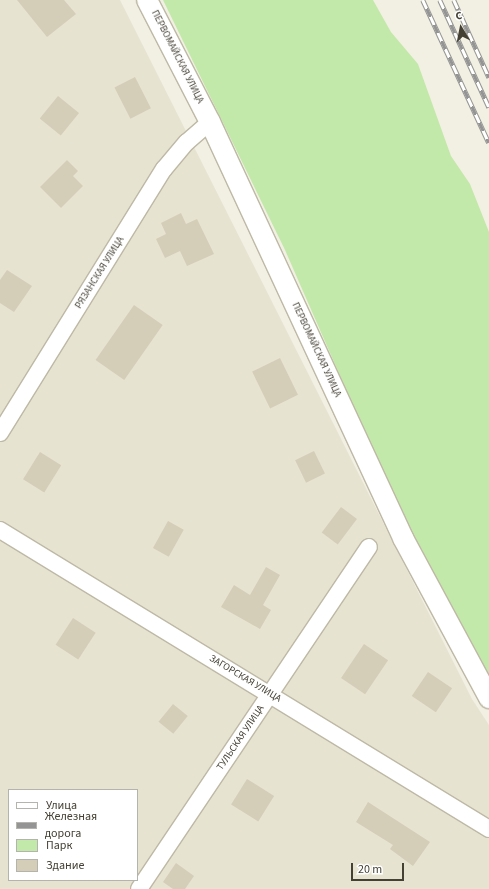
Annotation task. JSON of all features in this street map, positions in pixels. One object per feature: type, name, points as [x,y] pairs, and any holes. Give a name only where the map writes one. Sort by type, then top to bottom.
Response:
[{"type":"street","name":"ПЕРВОМАЙСКАЯ УЛИЦА","points":[[147,0],[210,122],[403,538],[489,698]]},
{"type":"street","name":"РЯЗАНСКАЯ УЛИЦА","points":[[0,433],[164,169],[187,142],[210,122]]},
{"type":"street","name":"ЗАГОРСКАЯ УЛИЦА","points":[[0,530],[271,694],[489,829]]},
{"type":"street","name":"ТУЛЬСКАЯ УЛИЦА","points":[[139,889],[369,547]]},
{"type":"shaded area","points":[[0,0],[120,0],[472,699],[489,725],[489,889],[0,889]]},
{"type":"green space","points":[[163,0],[373,0],[391,32],[418,64],[451,156],[470,184],[489,232],[489,675],[403,520],[285,250]]},
{"type":"building","points":[[17,0],[64,0],[76,14],[47,37]]},
{"type":"building","points":[[135,77],[151,108],[130,119],[115,87]]},
{"type":"building","points":[[58,96],[79,113],[61,136],[40,119]]},
{"type":"building","points":[[67,160],[78,171],[73,176],[83,186],[61,208],[40,187]]},
{"type":"building","points":[[181,213],[186,224],[197,219],[214,254],[187,266],[180,251],[165,258],[156,239],[166,234],[161,223]]},
{"type":"building","points":[[7,270],[32,286],[14,312],[0,303],[0,280]]},
{"type":"building","points":[[134,305],[163,325],[124,380],[96,360]]},
{"type":"building","points":[[280,358],[298,395],[270,408],[252,372]]},
{"type":"building","points":[[314,451],[325,473],[306,483],[295,460]]},
{"type":"building","points":[[40,452],[61,465],[44,492],[23,479]]},
{"type":"building","points":[[341,507],[357,519],[338,545],[322,533]]},
{"type":"building","points":[[168,521],[184,530],[169,557],[153,548]]},
{"type":"building","points":[[266,567],[280,575],[263,605],[271,610],[260,629],[221,607],[234,585],[250,595]]},
{"type":"building","points":[[73,618],[96,633],[78,660],[56,645]]},
{"type":"building","points":[[364,644],[388,660],[365,694],[341,678]]},
{"type":"building","points":[[428,672],[452,688],[436,712],[412,696]]},
{"type":"building","points":[[173,704],[188,716],[173,734],[159,722]]},
{"type":"building","points":[[247,779],[274,796],[258,821],[231,804]]},
{"type":"building","points":[[368,802],[430,842],[413,866],[390,849],[393,845],[356,822]]},
{"type":"building","points":[[176,863],[194,876],[185,889],[173,889],[163,882]]},
{"type":"railway","points":[[423,0],[489,143]]},
{"type":"railway","points":[[440,0],[489,107]]},
{"type":"railway","points":[[454,0],[489,77]]}]
